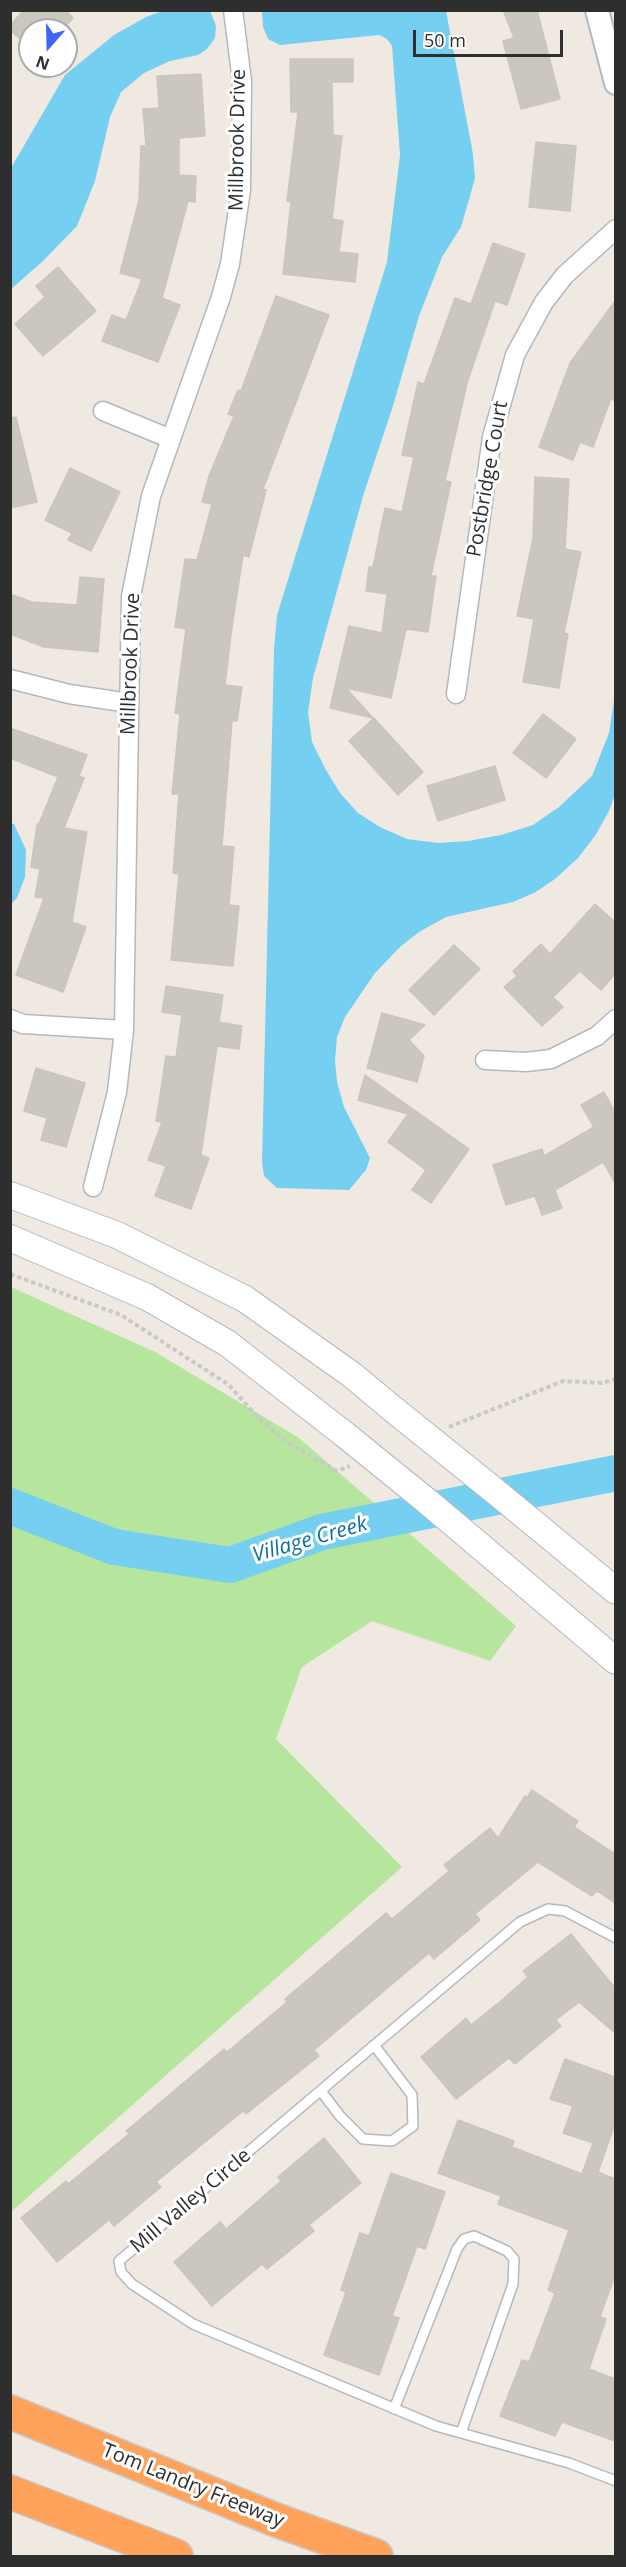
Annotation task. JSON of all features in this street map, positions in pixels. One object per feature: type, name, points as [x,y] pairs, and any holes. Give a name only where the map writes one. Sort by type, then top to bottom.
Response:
[{"type":"highway","name":"Tom Landry Freeway","points":[[10,2412],[276,2520],[376,2556]]},
{"type":"highway","points":[[10,2492],[176,2556]]},
{"type":"main road","points":[[10,1195],[117,1235],[245,1299],[352,1375],[615,1591]]},
{"type":"main road","points":[[10,1238],[147,1297],[227,1343],[428,1502],[615,1661]]},
{"type":"street","name":"Millbrook Drive","points":[[93,1187],[117,1092],[124,1030],[131,596],[151,496],[221,297],[230,264],[241,190],[242,81],[233,10]]},
{"type":"street","points":[[597,10],[615,83]]},
{"type":"street","name":"Postbridge Court","points":[[456,694],[492,437],[515,355],[544,302],[565,275],[615,229]]},
{"type":"street","points":[[103,411],[171,439]]},
{"type":"street","points":[[10,679],[69,694],[129,703]]},
{"type":"street","points":[[10,1019],[23,1024],[124,1030]]},
{"type":"street","points":[[484,1060],[526,1062],[552,1059],[597,1036],[615,1019]]},
{"type":"lane","name":"Mill Valley Circle","points":[[615,1938],[565,1911],[548,1909],[520,1922],[119,2261],[121,2272],[132,2284],[193,2324],[436,2426],[569,2463],[615,2481]]},
{"type":"lane","points":[[321,2091],[340,2116],[363,2139],[392,2141],[414,2126],[412,2095],[374,2045]]},
{"type":"lane","points":[[394,2409],[457,2249],[464,2239],[474,2236],[507,2251],[514,2259],[513,2284],[461,2433]]},
{"type":"green space","points":[[11,1287],[155,1352],[299,1438],[516,1626],[490,1661],[372,1621],[302,1667],[276,1739],[402,1867],[11,2212]]},
{"type":"water","points":[[165,10],[210,11],[216,26],[215,38],[207,49],[198,55],[170,61],[144,73],[121,92],[110,117],[95,181],[77,226],[42,262],[11,289],[11,168],[63,78],[78,78],[78,64],[114,35],[146,17]]},
{"type":"water","points":[[262,11],[446,11],[473,154],[475,178],[461,227],[442,257],[419,316],[393,406],[363,496],[313,678],[308,712],[312,742],[326,770],[340,793],[358,813],[380,827],[407,839],[438,843],[501,835],[533,825],[559,807],[592,776],[609,733],[615,694],[615,794],[609,811],[595,836],[578,858],[555,879],[534,893],[513,902],[446,917],[419,932],[400,947],[375,973],[345,1017],[337,1037],[335,1061],[337,1082],[344,1107],[370,1158],[366,1170],[349,1190],[277,1188],[264,1176],[262,1162],[274,650],[277,615],[387,262],[400,155],[392,46],[387,39],[379,35],[280,45],[268,39],[263,27]]},
{"type":"water","points":[[11,823],[14,824],[26,850],[25,877],[17,898],[11,904]]},
{"type":"building","points":[[24,10],[65,10],[73,18],[18,18],[18,37],[10,30],[10,25]]},
{"type":"building","points":[[503,10],[537,10],[560,99],[521,109],[503,41],[514,38]]},
{"type":"building","points":[[290,59],[353,59],[353,82],[332,82],[333,135],[342,136],[332,219],[343,221],[339,252],[358,254],[355,282],[283,274],[291,202],[287,201],[298,112],[291,112]]},
{"type":"building","points":[[201,74],[205,136],[179,138],[179,175],[196,176],[195,202],[188,201],[162,298],[180,305],[158,362],[102,341],[112,315],[126,320],[142,279],[120,273],[139,200],[141,146],[146,146],[143,109],[159,108],[157,76]]},
{"type":"building","points":[[536,142],[576,146],[570,211],[529,207]]},
{"type":"building","points":[[493,243],[525,254],[507,305],[495,301],[467,383],[445,481],[451,482],[431,576],[436,576],[428,632],[406,629],[391,698],[346,688],[373,718],[330,708],[349,626],[382,633],[387,594],[366,591],[369,567],[373,567],[385,508],[402,512],[414,457],[402,455],[418,382],[424,384],[455,298],[471,304]]},
{"type":"building","points":[[58,267],[96,311],[43,356],[15,324],[45,297],[36,286]]},
{"type":"building","points":[[276,296],[329,315],[263,489],[266,490],[249,557],[243,555],[231,634],[225,685],[242,687],[237,721],[232,721],[222,846],[234,847],[229,905],[239,906],[233,966],[171,960],[179,874],[173,873],[179,794],[172,794],[180,714],[175,713],[186,629],[175,627],[185,559],[197,560],[212,504],[202,502],[209,476],[234,416],[228,414],[238,390],[241,391]]},
{"type":"building","points":[[615,301],[615,401],[611,398],[593,447],[580,442],[573,460],[539,447],[570,363]]},
{"type":"building","points":[[16,417],[37,502],[10,508],[10,418]]},
{"type":"building","points":[[70,468],[120,492],[91,551],[68,540],[72,533],[45,520]]},
{"type":"building","points":[[535,477],[569,479],[565,549],[581,552],[564,633],[568,634],[559,688],[523,682],[534,619],[517,616],[533,538]]},
{"type":"building","points":[[80,577],[104,579],[98,652],[44,647],[10,634],[10,594],[32,602],[77,605]]},
{"type":"building","points":[[543,714],[576,739],[546,778],[513,753]]},
{"type":"building","points":[[374,718],[423,772],[398,795],[349,741]]},
{"type":"building","points":[[10,728],[87,755],[79,776],[84,778],[64,828],[87,832],[72,922],[86,927],[63,992],[16,975],[44,898],[35,897],[40,869],[31,867],[37,824],[39,824],[58,777],[10,758]]},
{"type":"building","points":[[495,766],[505,800],[438,821],[427,786]]},
{"type":"building","points":[[595,904],[615,922],[615,974],[601,990],[580,971],[553,997],[563,1007],[542,1026],[504,987],[517,976],[513,971],[541,944],[550,954]]},
{"type":"building","points":[[454,945],[480,969],[434,1015],[409,990]]},
{"type":"building","points":[[166,986],[223,995],[219,1022],[242,1026],[239,1049],[217,1046],[201,1155],[209,1158],[191,1209],[155,1196],[166,1166],[148,1160],[162,1122],[156,1121],[166,1056],[176,1057],[182,1015],[162,1012]]},
{"type":"building","points":[[382,1013],[425,1025],[409,1040],[424,1056],[417,1082],[367,1068]]},
{"type":"building","points":[[36,1068],[85,1083],[66,1147],[41,1140],[47,1118],[24,1111]]},
{"type":"building","points":[[365,1075],[469,1149],[431,1203],[412,1190],[426,1170],[388,1142],[408,1114],[358,1100]]},
{"type":"building","points":[[604,1092],[615,1112],[615,1183],[603,1162],[555,1190],[562,1208],[542,1215],[535,1196],[506,1205],[493,1165],[542,1149],[544,1156],[594,1127],[581,1105]]},
{"type":"building","points":[[532,1790],[578,1821],[574,1827],[615,1854],[615,1903],[599,1892],[595,1892],[592,1896],[538,1862],[475,1914],[480,1920],[434,1959],[429,1953],[314,2050],[319,2056],[246,2114],[243,2111],[156,2182],[161,2187],[114,2226],[109,2220],[57,2262],[21,2218],[66,2181],[68,2184],[129,2134],[126,2131],[224,2049],[227,2052],[287,2002],[285,1999],[386,1913],[392,1919],[449,1871],[444,1865],[490,1828],[498,1838],[525,1796],[527,1798]]},
{"type":"building","points":[[571,1934],[615,1988],[615,2033],[579,2002],[556,2020],[561,2026],[515,2064],[509,2058],[456,2099],[421,2057],[466,2018],[471,2025],[502,2000],[528,1977],[523,1971]]},
{"type":"building","points":[[565,2059],[615,2077],[615,2124],[598,2172],[615,2179],[615,2275],[600,2317],[606,2319],[589,2369],[615,2379],[615,2441],[562,2422],[555,2436],[500,2416],[522,2360],[529,2362],[555,2293],[548,2290],[569,2230],[498,2204],[501,2196],[438,2173],[458,2120],[514,2141],[512,2147],[582,2174],[593,2143],[563,2133],[573,2106],[550,2099]]},
{"type":"building","points":[[324,2138],[361,2183],[309,2225],[314,2231],[267,2269],[262,2264],[212,2306],[174,2262],[220,2222],[226,2229],[281,2181],[278,2177]]},
{"type":"building","points":[[391,2173],[445,2192],[425,2249],[417,2246],[392,2316],[399,2318],[379,2375],[324,2355],[346,2292],[341,2290],[360,2233],[369,2236]]},
{"type":"waterway","name":"Village Creek","points":[[10,1506],[114,1547],[230,1565],[322,1532],[616,1473]]}]
